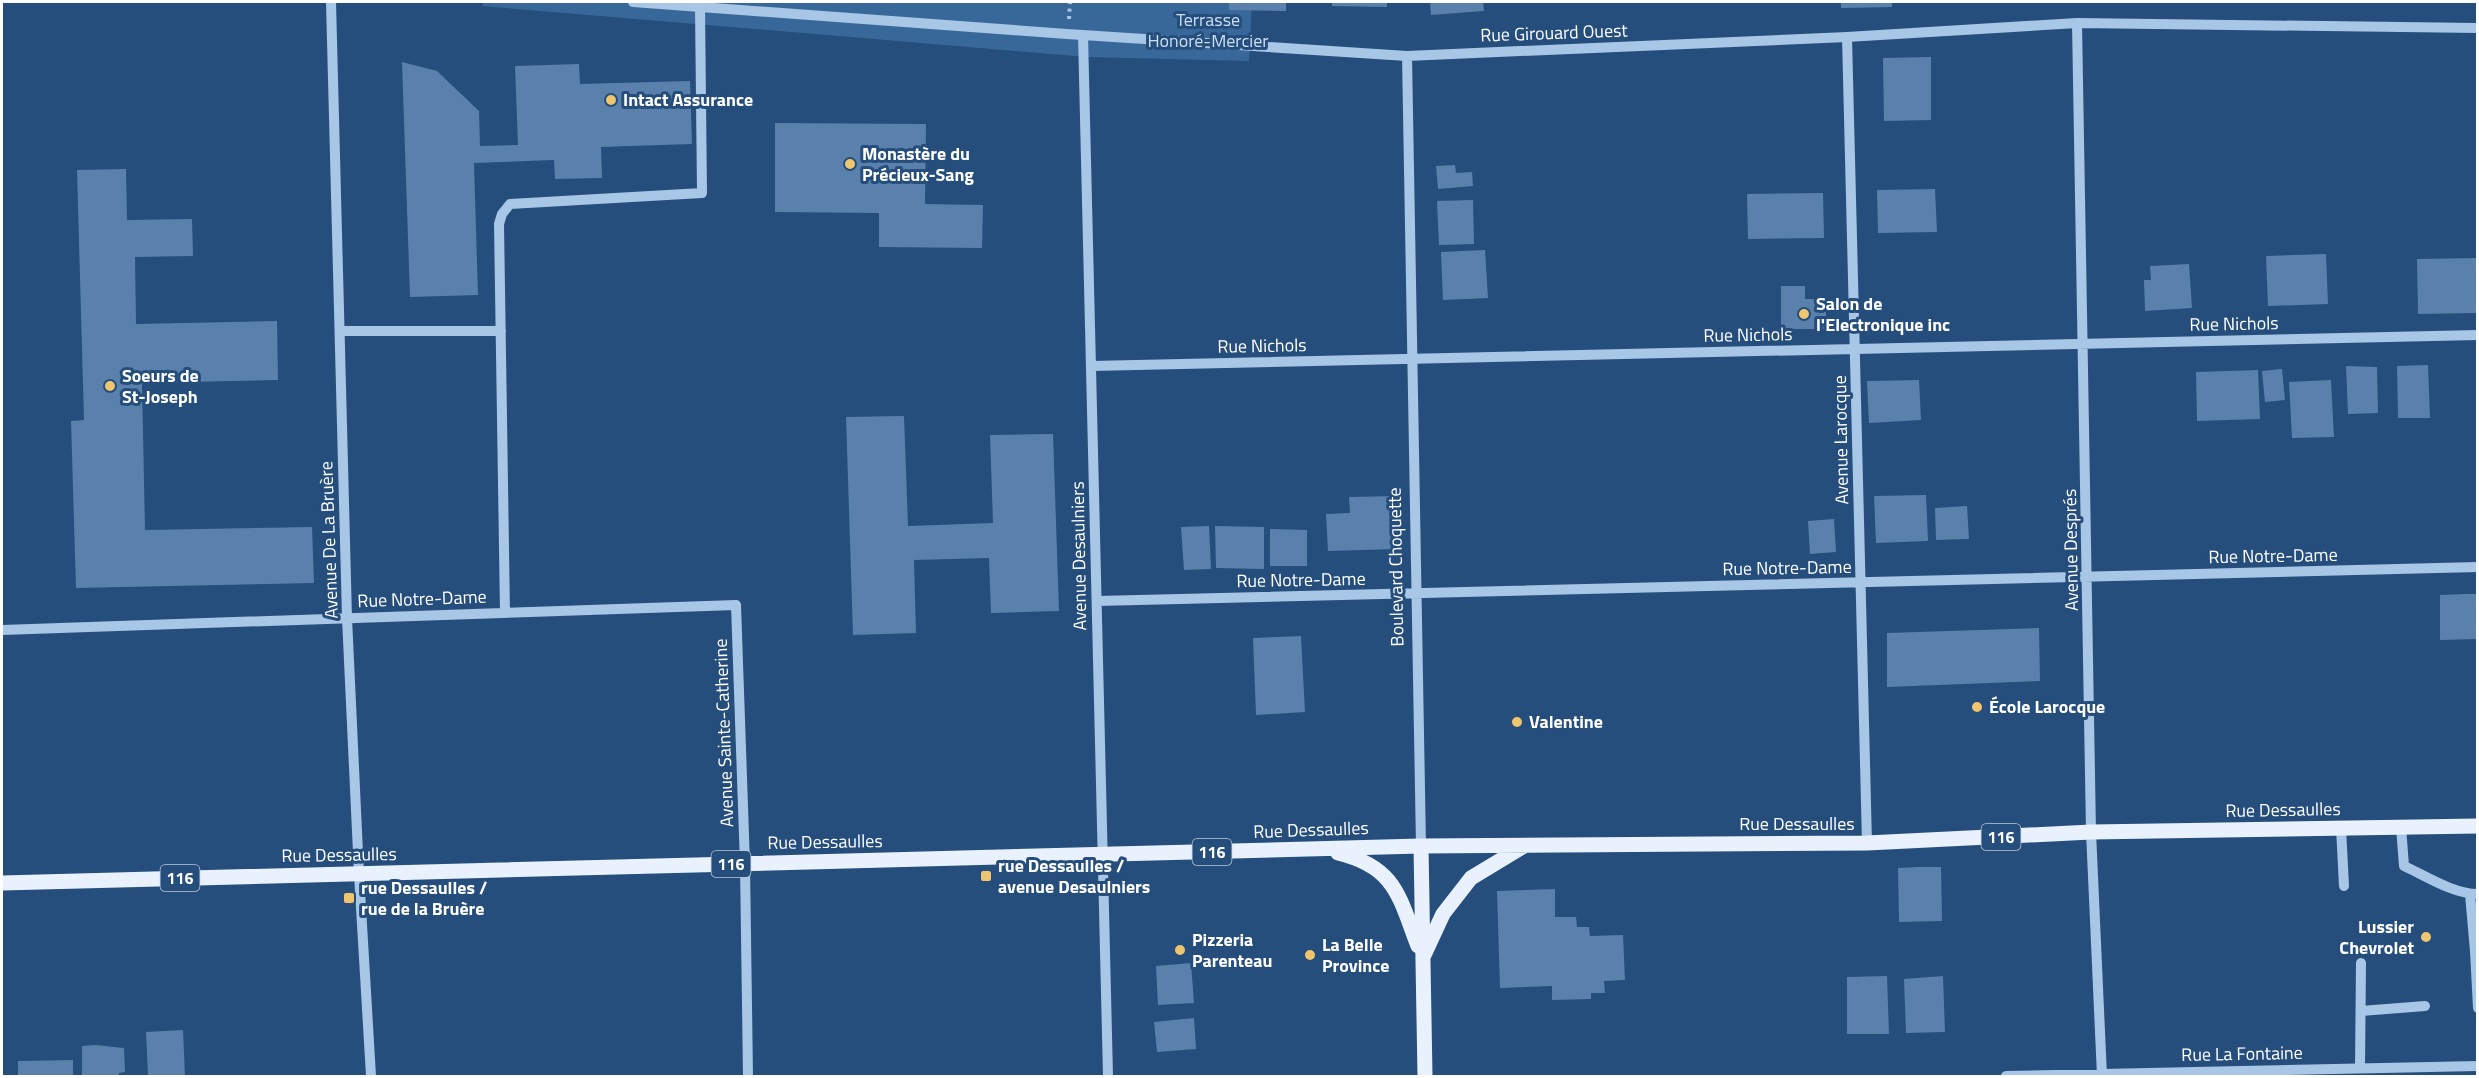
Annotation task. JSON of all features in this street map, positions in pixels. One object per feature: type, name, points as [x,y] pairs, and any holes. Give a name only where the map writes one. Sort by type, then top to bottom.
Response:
[{"type":"main road","name":"Rue Dessaulles","points":[[2,883],[1421,846],[1867,843],[2091,832],[2478,826]]},
{"type":"main road","points":[[1423,958],[1443,914],[1471,878],[1525,845]]},
{"type":"main road","name":"Boulevard Choquette","points":[[1421,846],[1425,1077]]},
{"type":"main road","points":[[1321,849],[1351,856],[1377,869],[1387,877],[1396,890],[1423,958]]},
{"type":"street","name":"Avenue De La Bruère","points":[[331,2],[347,618],[371,1077]]},
{"type":"street","name":"Rue Girouard Ouest","points":[[633,2],[1407,56],[1847,37],[2077,23],[2478,28]]},
{"type":"street","points":[[505,613],[499,224],[502,214],[510,204],[702,193],[700,6]]},
{"type":"street","name":"Avenue Després","points":[[2077,23],[2091,832],[2102,1075]]},
{"type":"street","name":"Avenue Desaulniers","points":[[1083,35],[1108,1077]]},
{"type":"street","name":"Avenue Larocque","points":[[1847,37],[1867,843]]},
{"type":"street","name":"Boulevard Choquette","points":[[1407,56],[1421,846]]},
{"type":"street","points":[[340,331],[501,331]]},
{"type":"street","name":"Rue Nichols","points":[[1091,366],[2478,335]]},
{"type":"street","name":"Rue Notre-Dame","points":[[1097,602],[2478,567]]},
{"type":"street","name":"Rue Notre-Dame","points":[[2,630],[736,605]]},
{"type":"street","name":"Avenue Sainte-Catherine","points":[[736,605],[745,864],[748,1077]]},
{"type":"street","points":[[2401,827],[2404,866],[2474,894],[2478,1008]]},
{"type":"street","points":[[2341,828],[2344,886]]},
{"type":"street","points":[[2360,1068],[2361,963]]},
{"type":"street","points":[[2361,1011],[2425,1006]]},
{"type":"street","name":"Rue La Fontaine","points":[[2006,1077],[2478,1066]]},
{"type":"green space","name":"Terrasse Honoré-Mercier","points":[[484,2],[1252,2],[1249,61],[1087,57],[482,6]]},
{"type":"building","points":[[1229,2],[1286,2],[1286,11],[1229,10]]},
{"type":"building","points":[[1332,2],[1387,2],[1387,7],[1332,6]]},
{"type":"building","points":[[1430,2],[1483,2],[1484,11],[1431,15]]},
{"type":"building","points":[[1841,2],[1892,2],[1892,7],[1841,8]]},
{"type":"building","points":[[1931,57],[1931,120],[1884,121],[1883,58]]},
{"type":"building","points":[[402,62],[437,71],[479,111],[480,146],[518,145],[515,66],[579,64],[580,84],[690,81],[692,144],[601,147],[602,178],[555,179],[554,160],[474,163],[478,295],[410,297]]},
{"type":"building","name":"Monastère du Précieux-Sang","points":[[775,123],[926,124],[925,204],[983,205],[982,248],[879,247],[879,213],[775,212]]},
{"type":"building","points":[[1455,165],[1456,173],[1472,172],[1473,186],[1438,189],[1436,166]]},
{"type":"building","points":[[126,169],[127,220],[192,219],[193,256],[135,257],[136,324],[277,321],[278,380],[142,383],[145,530],[312,527],[314,583],[76,588],[71,421],[84,420],[77,170]]},
{"type":"building","points":[[1935,189],[1937,232],[1878,233],[1877,190]]},
{"type":"building","points":[[1823,193],[1824,238],[1748,239],[1747,194]]},
{"type":"building","points":[[1473,200],[1474,244],[1439,245],[1437,201]]},
{"type":"building","points":[[1485,250],[1488,298],[1443,300],[1441,252]]},
{"type":"building","points":[[2326,254],[2328,304],[2268,306],[2266,256]]},
{"type":"building","points":[[2478,258],[2478,313],[2418,314],[2417,259]]},
{"type":"building","points":[[2189,264],[2192,308],[2145,311],[2144,280],[2151,280],[2150,266]]},
{"type":"building","name":"Salon de l'Electronique inc","points":[[1781,286],[1805,286],[1805,299],[1826,299],[1826,329],[1781,329]]},
{"type":"building","points":[[2428,365],[2430,418],[2398,418],[2397,366]]},
{"type":"building","points":[[2346,366],[2377,367],[2378,413],[2348,414]]},
{"type":"building","points":[[2282,369],[2285,400],[2265,402],[2262,371]]},
{"type":"building","points":[[2258,370],[2260,419],[2197,421],[2196,372]]},
{"type":"building","points":[[1919,380],[1921,420],[1869,423],[1867,381]]},
{"type":"building","points":[[2331,380],[2334,437],[2292,438],[2289,382]]},
{"type":"building","points":[[904,416],[908,526],[993,523],[990,435],[1053,434],[1059,611],[991,613],[989,558],[914,560],[916,633],[853,635],[846,417]]},
{"type":"building","points":[[1926,495],[1928,541],[1876,543],[1874,496]]},
{"type":"building","points":[[1396,496],[1398,549],[1328,551],[1326,514],[1350,513],[1349,497]]},
{"type":"building","points":[[1967,506],[1969,539],[1936,540],[1935,508]]},
{"type":"building","points":[[1834,519],[1836,552],[1810,554],[1808,521]]},
{"type":"building","points":[[1209,526],[1211,569],[1184,570],[1181,527]]},
{"type":"building","points":[[1215,526],[1264,527],[1264,569],[1216,568]]},
{"type":"building","points":[[1270,529],[1307,530],[1307,566],[1270,566]]},
{"type":"building","points":[[2478,594],[2478,639],[2440,640],[2440,595]]},
{"type":"building","name":"École Larocque","points":[[2039,628],[2040,681],[1887,687],[1887,633]]},
{"type":"building","points":[[1301,636],[1305,712],[1256,715],[1253,638]]},
{"type":"building","points":[[1941,867],[1942,921],[1899,922],[1898,868]]},
{"type":"building","points":[[1555,889],[1555,917],[1576,917],[1577,927],[1589,927],[1590,936],[1623,935],[1625,980],[1604,981],[1605,993],[1591,993],[1591,999],[1552,1000],[1552,986],[1500,988],[1497,891]]},
{"type":"building","points":[[1191,963],[1194,1003],[1158,1005],[1156,966]]},
{"type":"building","points":[[1887,976],[1889,1034],[1847,1034],[1847,977]]},
{"type":"building","points":[[1943,976],[1945,1032],[1906,1033],[1904,979]]},
{"type":"building","points":[[1194,1018],[1196,1049],[1157,1052],[1154,1022]]},
{"type":"building","points":[[183,1030],[185,1076],[148,1076],[146,1032]]},
{"type":"building","points":[[82,1046],[124,1048],[125,1072],[119,1073],[119,1076],[82,1076]]},
{"type":"building","points":[[73,1060],[73,1076],[18,1076],[18,1061]]},
{"type":"place","name":"Intact Assurance","points":[[611,100]]},
{"type":"place","name":"Monastère du Précieux-Sang","points":[[850,164]]},
{"type":"place","name":"Salon de l'Electronique inc","points":[[1804,314]]},
{"type":"place","name":"Soeurs de St-Joseph","points":[[110,386]]},
{"type":"place","name":"École Larocque","points":[[1977,707]]},
{"type":"place","name":"Valentine","points":[[1517,722]]},
{"type":"place","name":"rue Dessaulles / avenue Desaulniers","points":[[986,876]]},
{"type":"place","name":"rue Dessaulles / rue de la Bruère","points":[[349,898]]},
{"type":"place","name":"Lussier Chevrolet","points":[[2426,937]]},
{"type":"place","name":"Pizzeria Parenteau","points":[[1180,950]]},
{"type":"place","name":"La Belle Province","points":[[1310,955]]}]
